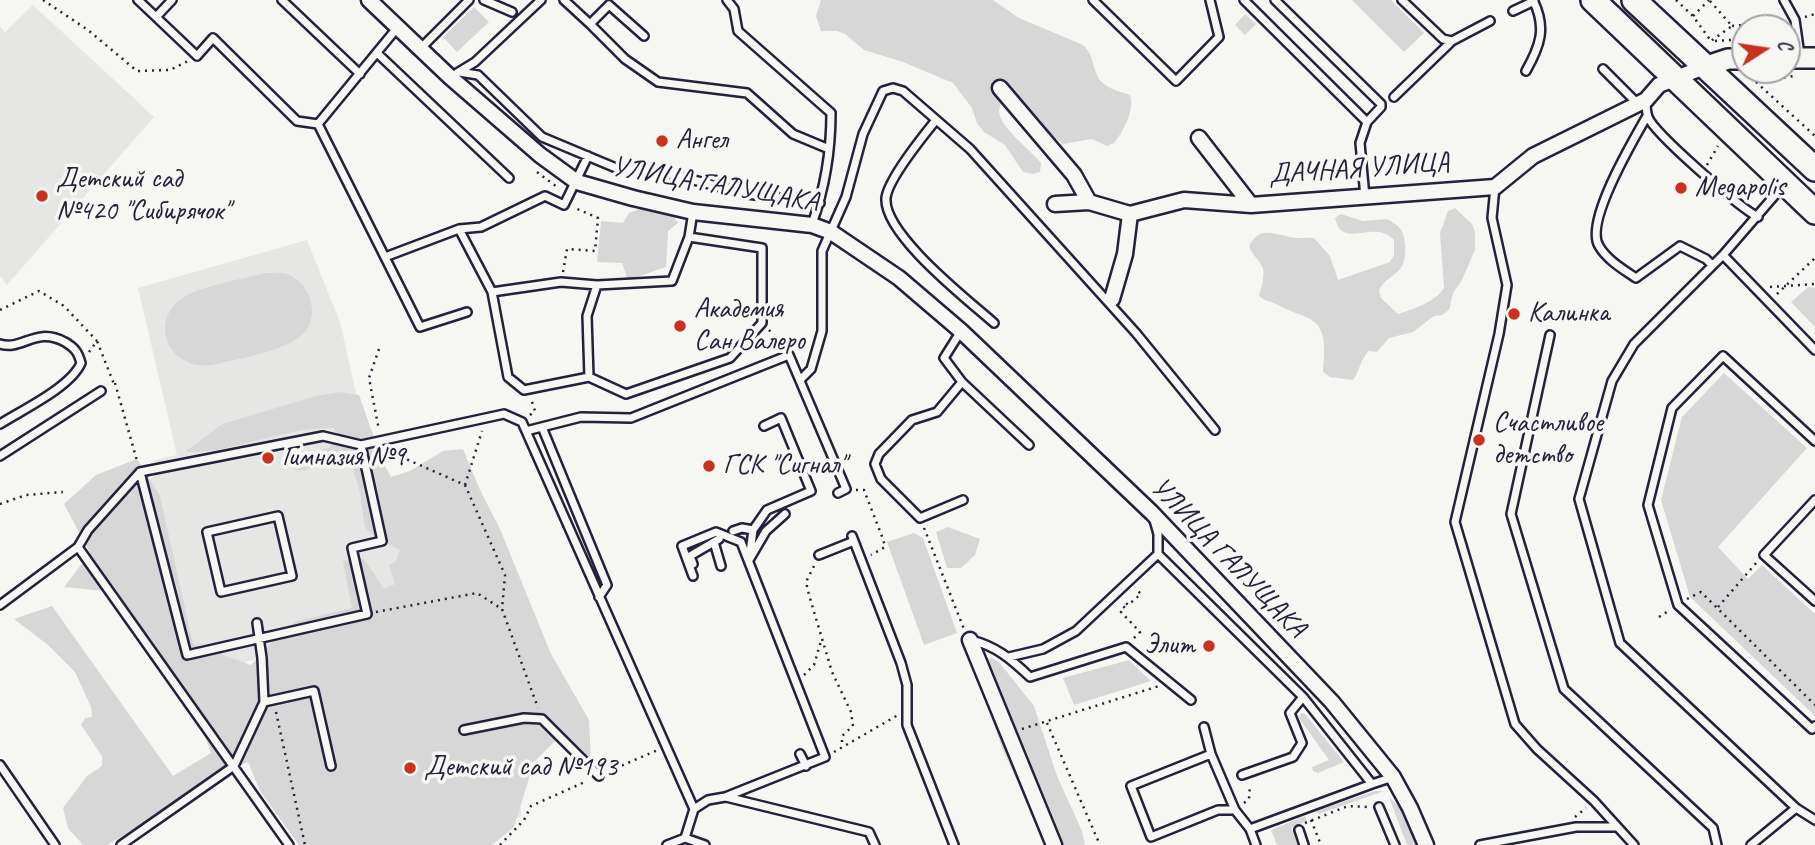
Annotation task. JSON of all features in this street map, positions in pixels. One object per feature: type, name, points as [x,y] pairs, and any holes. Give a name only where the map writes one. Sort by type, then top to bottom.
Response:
[{"type":"main road","points":[[1593,0],[1815,212]]},
{"type":"main road","points":[[1634,0],[1815,169]]},
{"type":"street","name":"УЛИЦА ГАЛУЩАКА","points":[[369,0],[420,50],[455,74],[540,155],[577,183],[693,212],[812,225],[831,232],[899,278],[961,331],[1152,513],[1332,702],[1393,777],[1426,845]]},
{"type":"street","points":[[1495,187],[1533,156],[1642,102],[1658,85],[1731,59]]},
{"type":"street","points":[[1000,88],[1074,174],[1089,202]]},
{"type":"street","points":[[1199,138],[1251,205]]},
{"type":"street","name":"ДАЧНАЯ УЛИЦА","points":[[1130,214],[1184,200],[1251,205],[1495,187]]},
{"type":"street","points":[[1055,204],[1089,202],[1130,214],[1125,254],[1112,299]]},
{"type":"street","points":[[970,640],[1054,845]]},
{"type":"lane","points":[[138,0],[197,56],[213,38],[297,121],[318,124]]},
{"type":"lane","points":[[156,17],[172,0]]},
{"type":"lane","points":[[282,0],[359,74]]},
{"type":"lane","points":[[420,50],[469,0]]},
{"type":"lane","points":[[484,0],[512,12]]},
{"type":"lane","points":[[455,74],[475,62],[541,0]]},
{"type":"lane","points":[[564,0],[625,58],[658,82],[747,93],[793,134],[829,149]]},
{"type":"lane","points":[[727,0],[734,9],[738,31],[831,113],[829,149],[820,203],[812,225]]},
{"type":"lane","points":[[1093,0],[1176,81],[1219,37],[1210,0]]},
{"type":"lane","points":[[1244,0],[1367,122]]},
{"type":"lane","points":[[1275,0],[1381,104],[1367,122],[1360,142],[1365,197]]},
{"type":"lane","points":[[1402,0],[1443,40],[1452,41]]},
{"type":"lane","points":[[1513,11],[1534,0],[1542,35],[1526,71]]},
{"type":"lane","points":[[590,24],[609,5],[644,36]]},
{"type":"lane","points":[[1394,97],[1452,41],[1490,21]]},
{"type":"lane","points":[[318,124],[397,28]]},
{"type":"lane","points":[[377,53],[509,178]]},
{"type":"lane","points":[[1603,69],[1642,102],[1654,126],[1702,172],[1758,217]]},
{"type":"lane","points":[[455,74],[478,75],[542,137],[616,168],[671,174],[747,194],[820,203]]},
{"type":"lane","points":[[800,380],[810,369],[822,331],[822,251],[846,197],[863,134],[883,91],[893,88],[903,90],[970,149],[1136,333],[1215,430]]},
{"type":"lane","points":[[1647,116],[1613,177],[1594,232],[1598,246],[1618,266],[1636,278],[1680,246],[1712,265]]},
{"type":"lane","points":[[936,120],[891,184],[886,199],[894,224],[929,267],[994,323]]},
{"type":"lane","points":[[318,124],[420,327],[467,312]]},
{"type":"lane","points":[[385,257],[459,229],[481,226],[545,196],[564,205],[588,156]]},
{"type":"lane","points":[[1784,184],[1723,255],[1634,344],[1612,382],[1579,499],[1620,643],[1796,808],[1815,820]]},
{"type":"lane","points":[[1495,187],[1492,218],[1507,285],[1499,334],[1455,522],[1515,724],[1537,749],[1594,801],[1634,845]]},
{"type":"lane","points":[[492,292],[561,282],[597,285],[672,281],[689,237],[693,212]]},
{"type":"lane","points":[[459,229],[492,292],[508,377],[524,390],[589,377],[626,394],[730,358],[762,323],[762,248],[689,237]]},
{"type":"lane","points":[[1723,255],[1815,350]]},
{"type":"lane","points":[[589,377],[587,316],[597,285]]},
{"type":"lane","points":[[961,331],[944,358],[961,382],[1029,445]]},
{"type":"lane","points":[[1550,335],[1511,514],[1564,689],[1713,828],[1717,845]]},
{"type":"lane","points":[[0,344],[11,346],[35,337],[54,336],[74,347],[81,363],[75,374],[60,386],[0,424]]},
{"type":"lane","points":[[526,431],[581,417],[631,418],[789,355],[846,489],[838,493]]},
{"type":"lane","points":[[1815,442],[1723,356],[1672,408],[1648,505],[1678,605],[1812,729],[1815,726]]},
{"type":"lane","points":[[961,382],[937,412],[912,420],[879,453],[875,464],[881,479],[920,518],[962,500]]},
{"type":"lane","points":[[0,456],[101,391]]},
{"type":"lane","points":[[0,605],[78,547],[88,530],[140,472],[323,436],[361,445],[504,414],[522,422],[694,810]]},
{"type":"lane","points":[[749,560],[752,530],[767,510],[811,491],[782,418],[764,426]]},
{"type":"lane","points":[[542,427],[607,584],[599,597]]},
{"type":"lane","points":[[140,472],[187,655],[367,614],[352,548],[382,541],[361,445]]},
{"type":"lane","points":[[1815,500],[1764,555],[1815,601]]},
{"type":"lane","points":[[1152,513],[1158,534],[1158,554],[1303,697],[1372,784]]},
{"type":"lane","points":[[749,560],[766,531],[785,514]]},
{"type":"lane","points":[[278,516],[292,576],[221,592],[207,532],[278,516]]},
{"type":"lane","points":[[733,531],[742,528],[752,530]]},
{"type":"lane","points":[[685,838],[694,810],[708,800],[725,797],[825,757],[741,542],[716,532],[681,546],[695,576],[691,556],[717,541],[721,566]]},
{"type":"lane","points":[[823,553],[853,538],[907,685],[907,725],[954,845]]},
{"type":"lane","points":[[78,547],[289,845]]},
{"type":"lane","points":[[1009,657],[1043,649],[1076,631],[1158,554]]},
{"type":"lane","points":[[121,845],[234,766],[264,702],[257,623]]},
{"type":"lane","points":[[970,640],[989,645],[1009,657],[1030,677],[1126,648],[1191,700]]},
{"type":"lane","points":[[264,702],[314,691],[331,766]]},
{"type":"lane","points":[[1242,775],[1293,757],[1302,743],[1290,713],[1303,697]]},
{"type":"lane","points":[[464,730],[524,718],[542,719],[599,776]]},
{"type":"lane","points":[[1204,727],[1211,754],[1236,810],[1250,829],[1256,845]]},
{"type":"lane","points":[[800,754],[806,766]]},
{"type":"lane","points":[[1211,754],[1131,786],[1153,841],[1217,810],[1236,810]]},
{"type":"lane","points":[[0,765],[55,845]]},
{"type":"lane","points":[[1250,829],[1393,777]]},
{"type":"lane","points":[[725,797],[869,832],[875,845]]},
{"type":"lane","points":[[1379,807],[1395,845]]},
{"type":"lane","points":[[1751,845],[1796,808]]},
{"type":"lane","points":[[1481,845],[1576,827],[1617,827]]},
{"type":"lane","points":[[1299,830],[1304,845]]},
{"type":"lane","points":[[671,844],[685,838],[705,845]]},
{"type":"path","points":[[43,0],[88,30],[137,71],[170,70],[197,56]]},
{"type":"path","points":[[1676,0],[1693,16],[1711,41]]},
{"type":"path","points":[[1693,16],[1710,0],[1731,25]]},
{"type":"path","points":[[1711,41],[1731,27]]},
{"type":"path","points":[[1711,41],[1731,39]]},
{"type":"path","points":[[1758,84],[1815,136]]},
{"type":"path","points":[[1702,172],[1719,144]]},
{"type":"path","points":[[561,282],[567,249],[595,251],[598,218],[584,210],[564,205]]},
{"type":"path","points":[[1767,302],[1815,258]]},
{"type":"path","points":[[1753,288],[1815,284]]},
{"type":"path","points":[[0,310],[38,291],[64,306],[97,341],[115,383],[140,472]]},
{"type":"path","points":[[762,323],[785,347]]},
{"type":"path","points":[[81,363],[97,341]]},
{"type":"path","points":[[379,349],[369,378],[383,449],[465,485]]},
{"type":"path","points":[[101,391],[115,383]]},
{"type":"path","points":[[530,396],[535,411]]},
{"type":"path","points":[[486,418],[465,485],[505,575],[502,609],[542,719]]},
{"type":"path","points":[[846,489],[864,490],[883,539],[884,547],[862,560]]},
{"type":"path","points":[[0,504],[26,495],[63,492]]},
{"type":"path","points":[[920,518],[970,640]]},
{"type":"path","points":[[823,553],[806,582],[832,672],[851,712],[853,726],[842,737],[842,747]]},
{"type":"path","points":[[1717,608],[1764,555]]},
{"type":"path","points":[[1659,617],[1701,592],[1815,705]]},
{"type":"path","points":[[367,614],[477,593],[502,609]]},
{"type":"path","points":[[1126,648],[1140,632],[1121,612],[1126,603],[1128,605],[1140,594]]},
{"type":"path","points":[[796,682],[814,664],[822,640]]},
{"type":"path","points":[[1008,733],[1168,683]]},
{"type":"path","points":[[273,700],[304,845]]},
{"type":"path","points":[[825,757],[906,710]]},
{"type":"path","points":[[1047,722],[1100,845]]},
{"type":"path","points":[[500,845],[524,820],[531,806],[660,749]]},
{"type":"path","points":[[1247,801],[1250,799],[1248,795]]},
{"type":"path","points":[[1299,830],[1311,820],[1348,806],[1379,807]]},
{"type":"path","points":[[1311,820],[1321,845]]},
{"type":"shaded area","points":[[821,0],[993,0],[1019,18],[1083,45],[1090,54],[1100,80],[1110,88],[1130,95],[1131,107],[1127,120],[1114,143],[1107,146],[1092,139],[1063,144],[1002,95],[999,111],[1004,124],[1041,163],[1040,172],[1023,172],[1005,145],[984,132],[977,123],[972,108],[953,83],[903,62],[864,50],[845,34],[821,31],[816,16]]},
{"type":"shaded area","points":[[1352,0],[1391,0],[1424,33],[1404,52]]},
{"type":"shaded area","name":"Детский сад №420 \"Сибирячок\"","points":[[33,5],[154,117],[7,285],[0,276],[0,27],[5,32]]},
{"type":"shaded area","points":[[474,7],[489,22],[457,52],[443,37]]},
{"type":"shaded area","points":[[1245,14],[1256,24],[1245,35],[1235,25]]},
{"type":"shaded area","points":[[1455,208],[1472,224],[1475,250],[1453,293],[1449,310],[1434,316],[1413,332],[1389,338],[1377,352],[1369,351],[1353,380],[1330,377],[1323,372],[1324,342],[1315,322],[1259,296],[1263,269],[1249,246],[1262,234],[1314,238],[1330,256],[1338,280],[1390,262],[1394,255],[1394,240],[1377,232],[1344,232],[1335,218],[1341,214],[1363,221],[1387,219],[1400,228],[1405,244],[1404,261],[1400,269],[1379,290],[1381,298],[1398,314],[1417,307],[1430,301],[1444,288],[1440,233],[1448,211]]},
{"type":"shaded area","points":[[640,209],[674,217],[678,223],[668,231],[666,267],[628,280],[622,263],[597,262],[601,221],[623,223],[629,213]]},
{"type":"shaded area","name":"Гимназия №9","points":[[307,240],[340,322],[386,525],[518,719],[521,817],[418,845],[262,658],[189,675],[144,484],[157,474],[154,460],[177,455],[138,288]]},
{"type":"shaded area","points":[[266,273],[287,274],[303,286],[311,303],[312,313],[306,331],[289,343],[270,351],[217,364],[203,366],[180,358],[167,339],[165,328],[175,304],[204,288]]},
{"type":"shaded area","points":[[1808,287],[1815,288],[1815,327],[1791,302]]},
{"type":"shaded area","points":[[1724,373],[1807,448],[1718,547],[1748,579],[1762,565],[1815,614],[1815,716],[1690,597],[1661,500],[1682,417]]},
{"type":"shaded area","points":[[341,392],[359,395],[382,460],[391,477],[410,471],[443,451],[463,449],[500,529],[551,654],[589,720],[591,763],[561,735],[534,762],[514,827],[492,845],[299,845],[260,791],[248,762],[206,779],[149,820],[107,845],[83,845],[68,828],[63,808],[87,776],[102,766],[102,756],[81,725],[85,718],[92,717],[91,707],[75,672],[48,645],[14,619],[52,606],[173,776],[211,753],[203,730],[104,591],[64,587],[90,553],[64,504],[96,475],[137,459],[160,496],[193,644],[251,665],[273,641],[297,621],[352,608],[343,561],[364,559],[384,589],[395,584],[389,565],[396,561],[400,550],[376,538],[365,527],[359,488],[352,466],[339,463],[297,471],[291,466],[306,454],[329,448],[339,435],[333,428],[296,431],[223,449],[185,452],[222,424],[316,396]]},
{"type":"shaded area","points":[[948,527],[980,539],[975,555],[961,568],[947,568],[936,532]]},
{"type":"shaded area","points":[[914,533],[923,538],[957,633],[924,645],[887,542]]},
{"type":"shaded area","points":[[992,658],[999,662],[1034,706],[1057,776],[1082,831],[1085,845],[1046,845],[1002,748],[984,696],[980,674],[984,659]]},
{"type":"shaded area","points":[[1129,660],[1151,681],[1074,705],[1063,678]]},
{"type":"shaded area","points":[[1301,713],[1305,714],[1344,762],[1318,773],[1313,771],[1312,767],[1329,760],[1299,718]]},
{"type":"shaded area","points":[[1375,791],[1384,791],[1319,814],[1316,811]]},
{"type":"shaded area","points":[[1389,797],[1404,811],[1417,845],[1407,845]]},
{"type":"shaded area","points":[[1305,816],[1307,821],[1291,828],[1298,845],[1277,845],[1271,830]]},
{"type":"place","name":"Ангел","points":[[662,141]]},
{"type":"place","name":"Megapolis","points":[[1681,188]]},
{"type":"place","name":"Детский сад №420 \"Сибирячок\"","points":[[42,196]]},
{"type":"place","name":"Калинка","points":[[1514,314]]},
{"type":"place","name":"Академия Сан Валеро","points":[[680,326]]},
{"type":"place","name":"Счастливое детство","points":[[1479,440]]},
{"type":"place","name":"Гимназия №9","points":[[268,458]]},
{"type":"place","name":"ГСК \"Сигнал\"","points":[[709,466]]},
{"type":"place","name":"Элит","points":[[1209,646]]},
{"type":"place","name":"Детский сад №193","points":[[410,768]]}]
